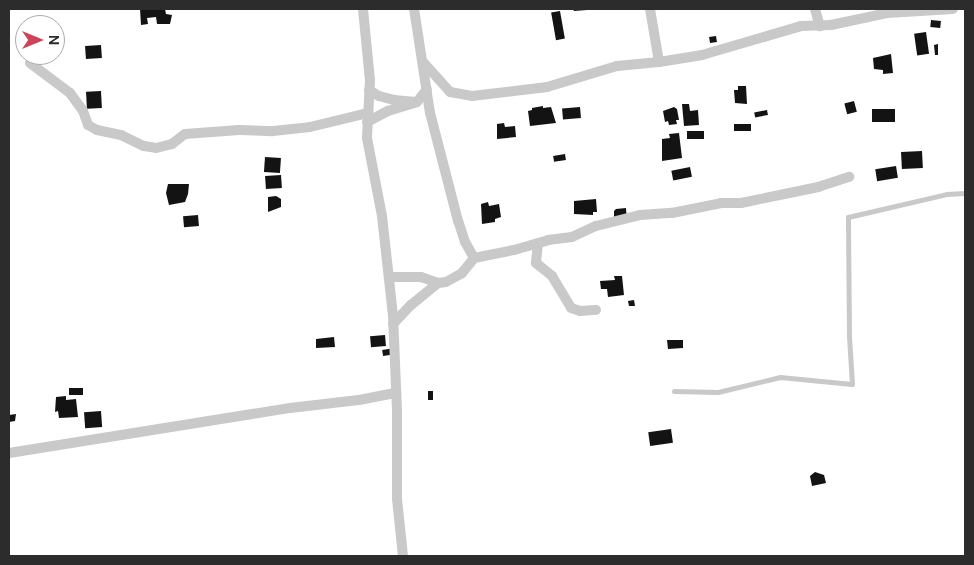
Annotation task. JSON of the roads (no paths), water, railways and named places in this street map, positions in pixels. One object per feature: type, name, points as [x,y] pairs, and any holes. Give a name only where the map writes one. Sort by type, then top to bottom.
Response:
[{"type":"street","points":[[363,9],[369,90],[367,138],[382,216],[390,278],[396,393],[397,499],[403,556]]},
{"type":"street","points":[[414,9],[430,113],[458,221],[465,242],[474,258]]},
{"type":"street","points":[[650,9],[659,62]]},
{"type":"street","points":[[815,9],[820,26]]},
{"type":"street","points":[[422,61],[450,92],[472,96],[547,87],[617,66],[702,55],[801,26],[820,26],[887,13],[953,9]]},
{"type":"street","points":[[33,65],[70,94],[83,111],[88,125],[97,130],[121,135],[144,146],[156,148],[172,144],[185,134],[238,130],[273,131],[367,117],[417,102],[427,89]]},
{"type":"street","points":[[369,90],[379,96],[394,100],[417,102]]},
{"type":"street","points":[[393,324],[411,305],[438,283],[462,274],[474,258],[538,243],[574,237],[596,226],[640,215],[672,213],[721,203],[741,203],[818,187],[849,177]]},
{"type":"street","points":[[538,243],[536,263],[552,276],[571,308],[580,311],[596,310]]},
{"type":"street","points":[[390,278],[421,278],[438,283]]},
{"type":"street","points":[[9,453],[396,393]]},
{"type":"lane","points":[[674,391],[718,392],[780,377],[852,384],[849,336],[848,216],[924,199],[965,193]]}]
